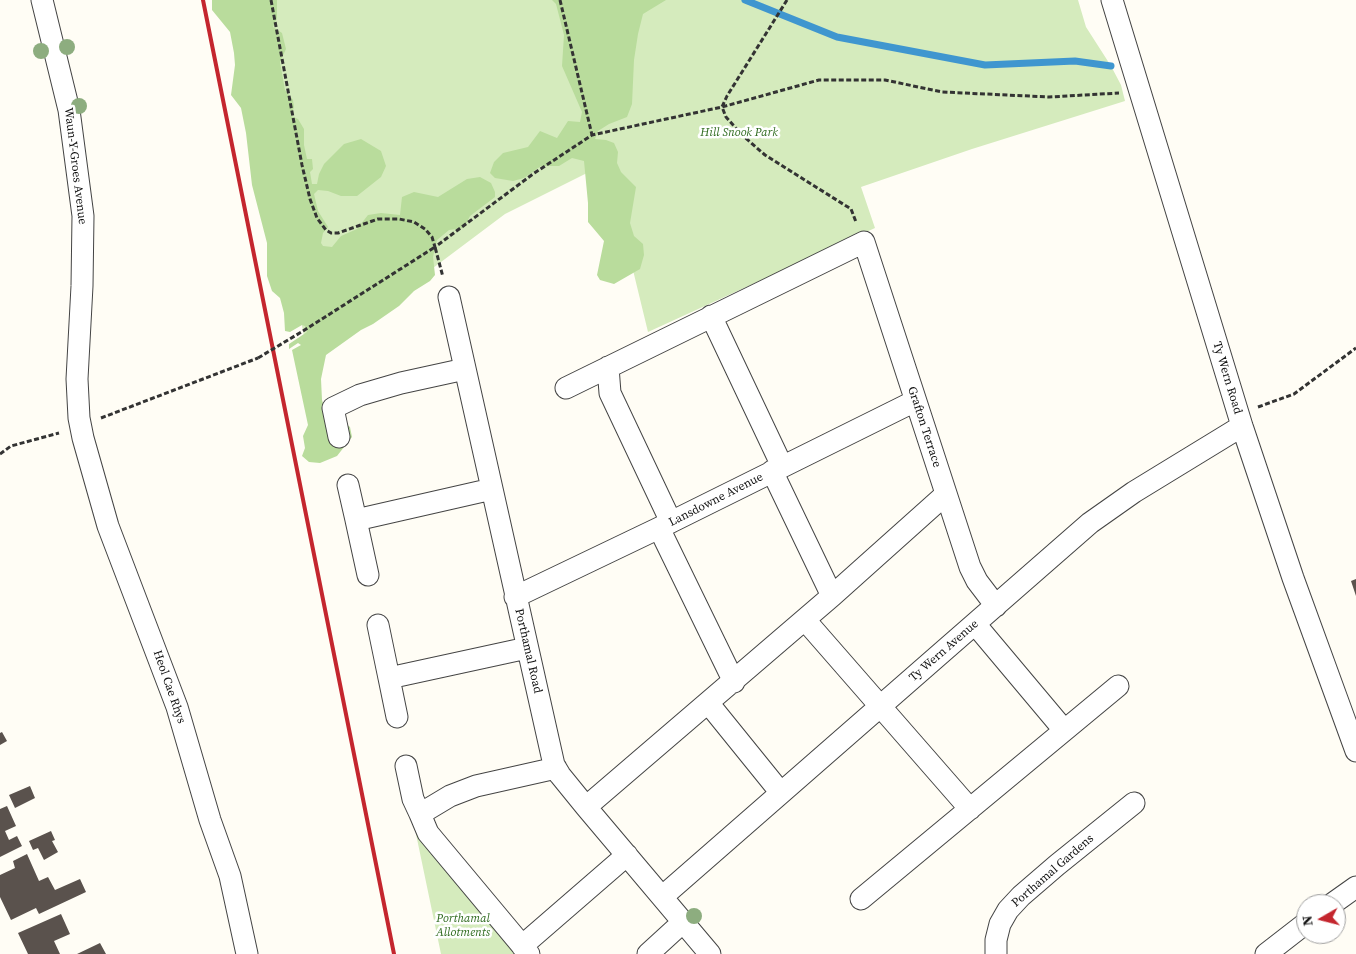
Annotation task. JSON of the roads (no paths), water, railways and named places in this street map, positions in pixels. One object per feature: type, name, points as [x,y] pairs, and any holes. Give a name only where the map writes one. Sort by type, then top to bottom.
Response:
[{"type":"street","name":"Waun-Y-Groes Avenue","points":[[42,0],[69,110],[83,216],[82,286],[73,428]]},
{"type":"street","name":"Ty Wern Road","points":[[1112,0],[1246,418],[1293,578],[1356,751]]},
{"type":"street","name":"Grafton Terrace","points":[[711,316],[864,242],[970,567],[977,581],[996,606]]},
{"type":"street","name":"Porthamal Road","points":[[449,297],[550,752],[556,768],[586,807],[710,954]]},
{"type":"street","points":[[566,388],[711,316],[832,596]]},
{"type":"street","points":[[608,367],[610,393],[665,525],[734,682]]},
{"type":"street","points":[[339,437],[331,399],[360,395],[401,383],[465,369]]},
{"type":"street","name":"Lansdowne Avenue","points":[[515,597],[915,401]]},
{"type":"street","name":"Ty Wern Avenue","points":[[662,897],[1105,512],[1246,418]]},
{"type":"street","name":"Heol Cae Rhys","points":[[73,428],[108,526],[169,684],[210,820],[230,876],[247,954]]},
{"type":"street","points":[[348,484],[368,575]]},
{"type":"street","points":[[356,520],[492,489]]},
{"type":"street","points":[[586,807],[709,704],[946,494]]},
{"type":"street","points":[[805,620],[970,809]]},
{"type":"street","points":[[975,624],[1064,730]]},
{"type":"street","points":[[378,625],[397,718]]},
{"type":"street","points":[[389,678],[527,648]]},
{"type":"street","points":[[861,899],[1118,686]]},
{"type":"street","points":[[709,704],[782,793]]},
{"type":"street","points":[[406,766],[413,799],[428,833],[525,950],[626,854]]},
{"type":"street","points":[[420,814],[450,796],[476,786],[556,768]]},
{"type":"street","name":"Porthamal Gardens","points":[[996,954],[996,940],[1000,924],[1008,910],[1020,896],[1134,803]]},
{"type":"street","points":[[648,954],[683,922]]},
{"type":"street","points":[[1266,954],[1296,931]]},
{"type":"waterway","points":[[745,0],[837,37],[985,65],[1075,61],[1111,66]]},
{"type":"railway","points":[[203,0],[394,954]]},
{"type":"park label","name":"Hill Snook Park","points":[[739,133]]},
{"type":"park label","name":"Porthamal Allotments","points":[[463,926]]}]
